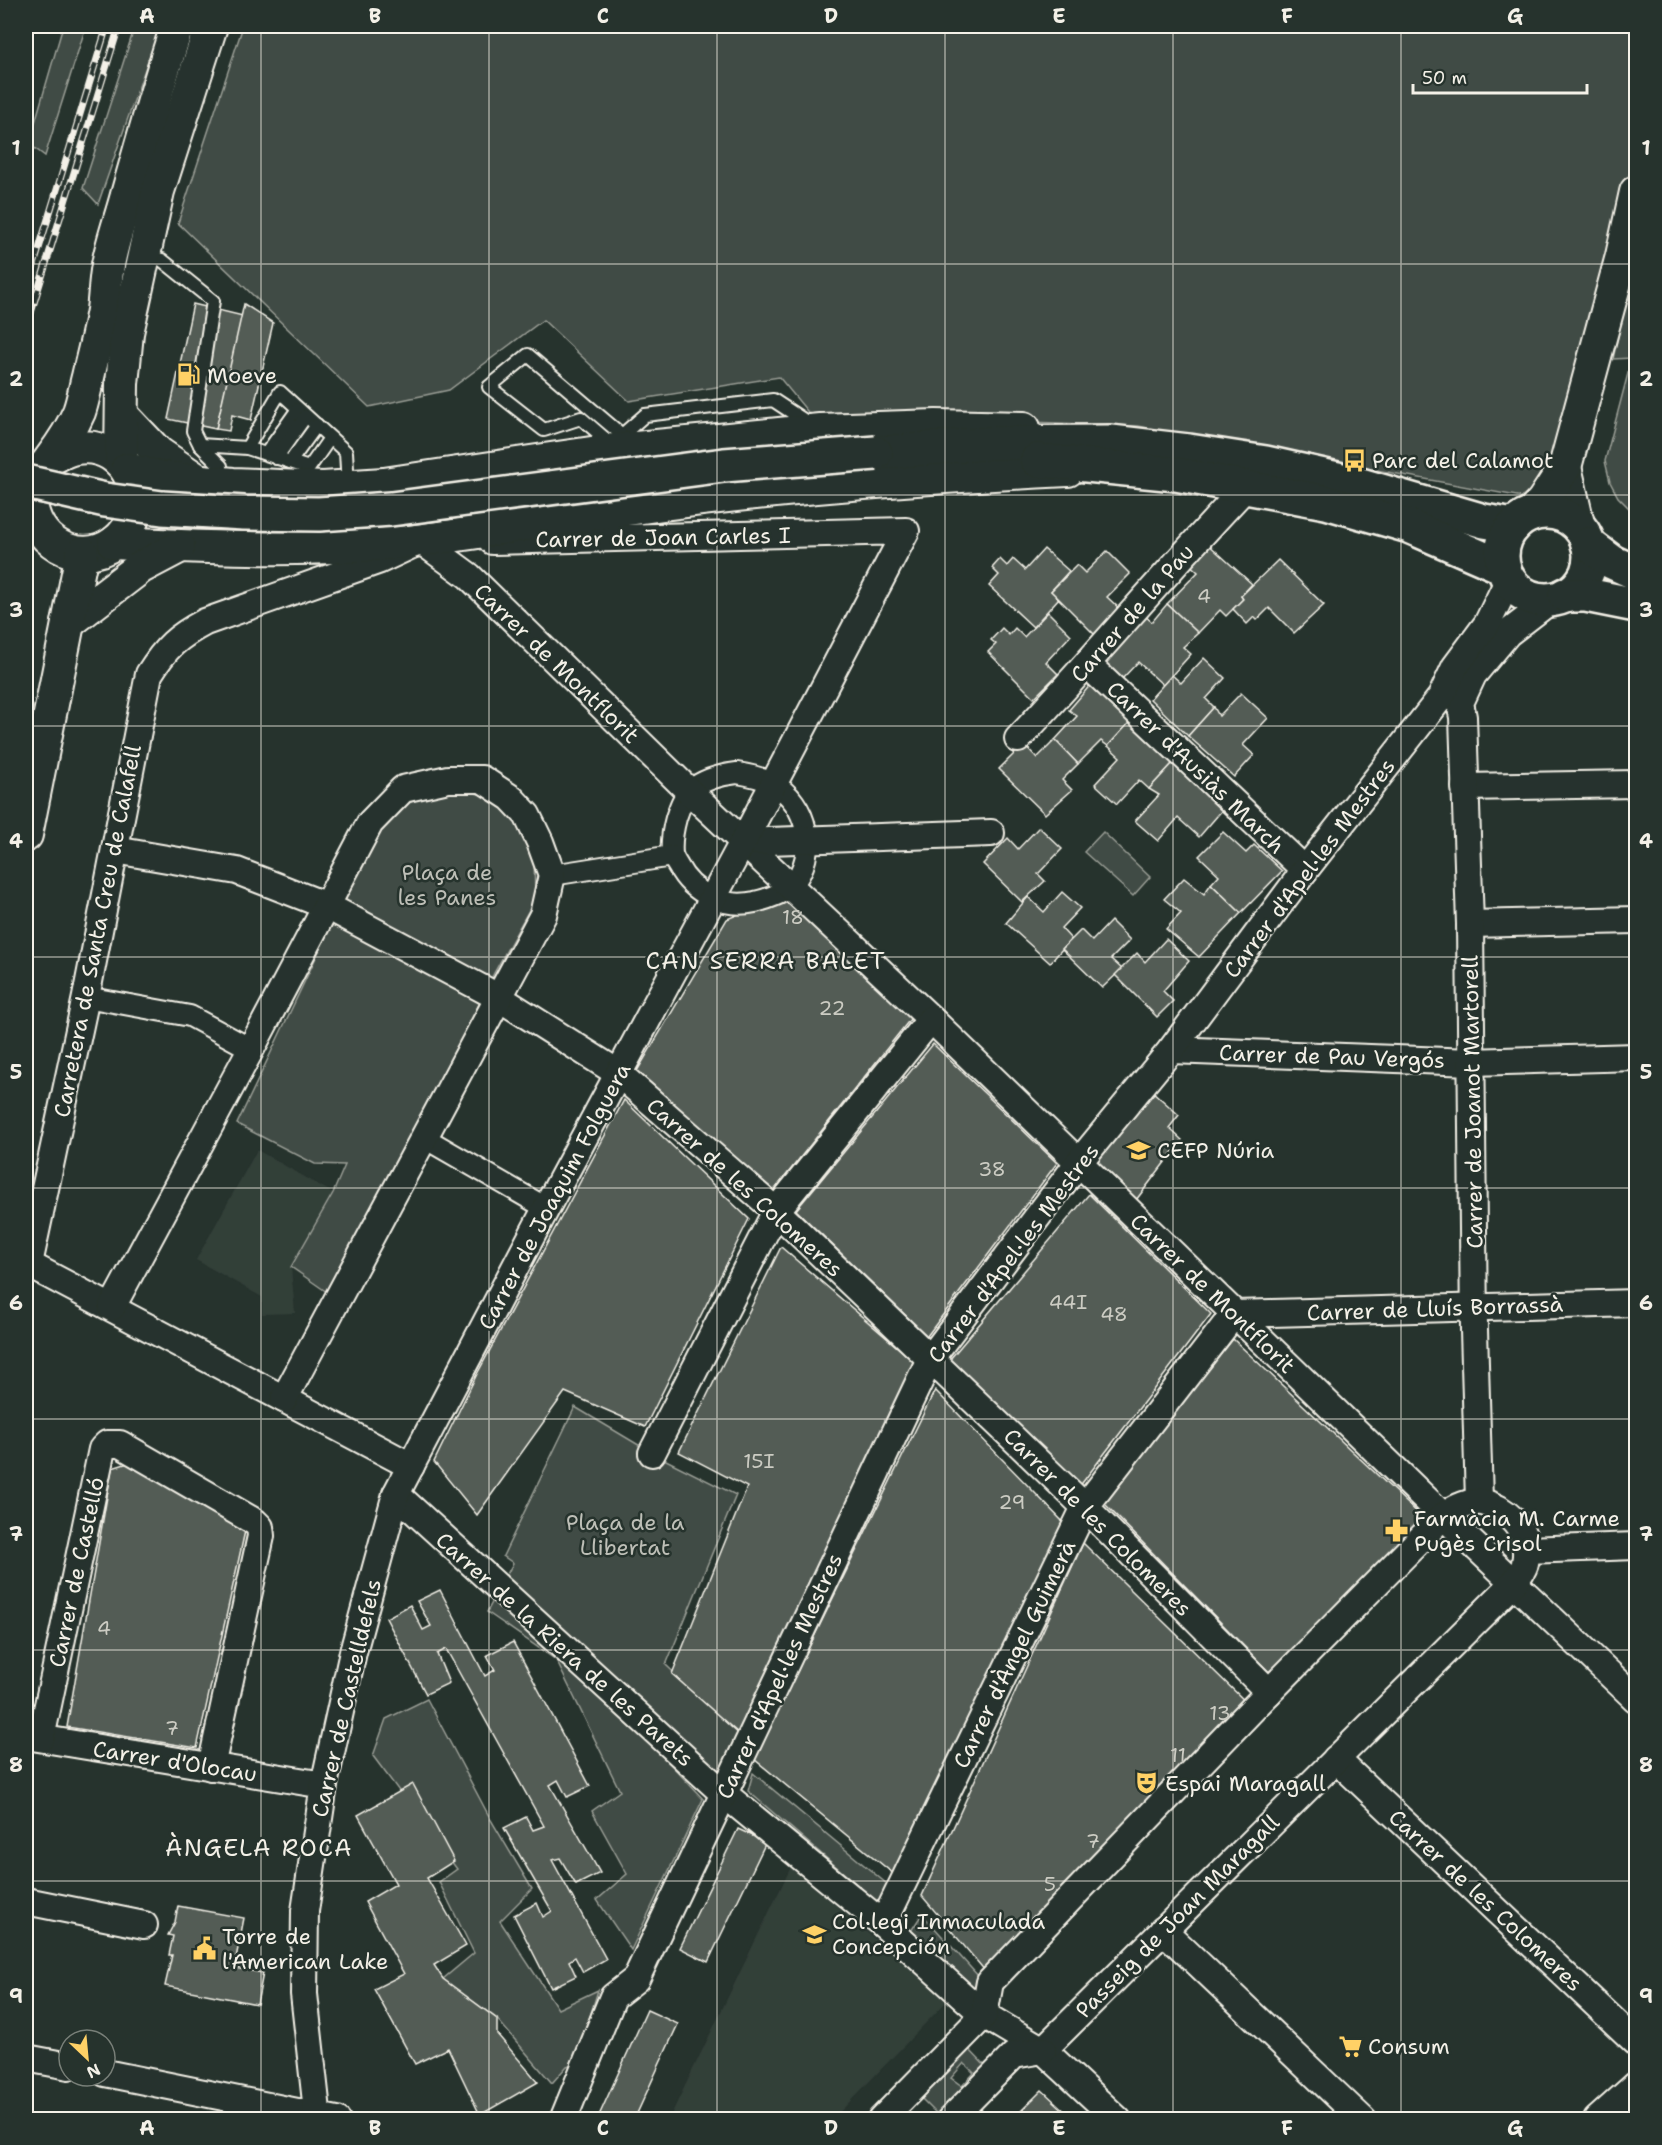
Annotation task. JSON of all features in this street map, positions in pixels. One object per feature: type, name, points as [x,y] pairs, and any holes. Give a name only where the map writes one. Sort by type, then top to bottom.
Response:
[{"type":"main road","points":[[26,482],[105,500],[162,508],[244,513],[319,514],[391,509],[724,465],[876,453],[1110,455],[1189,451],[1266,463],[1347,481],[1484,521],[1522,521],[1546,512],[1557,514],[1567,518],[1612,562],[1636,573]]},
{"type":"main road","points":[[1110,455],[1176,474],[1326,502],[1409,526],[1506,573],[1524,594],[1540,600],[1586,595],[1636,605]]},
{"type":"main road","points":[[1506,573],[1502,554],[1505,541],[1522,521]]},
{"type":"main road","points":[[1558,597],[1577,587],[1586,574],[1590,559],[1584,536]]},
{"type":"street","points":[[51,459],[75,448],[93,448],[112,455],[124,466],[135,488],[137,500],[133,519],[126,531],[114,543],[96,551],[82,553],[65,550],[51,542],[39,528],[32,513],[31,495],[38,472],[51,459],[79,412],[100,326],[108,264],[177,26]]},
{"type":"street","points":[[124,466],[122,384],[127,333],[158,191],[211,26]]},
{"type":"street","points":[[1522,521],[1543,501],[1565,467],[1622,256],[1636,192]]},
{"type":"street","points":[[122,415],[158,453],[208,481]]},
{"type":"street","points":[[124,466],[161,477],[290,488],[335,488],[384,484],[623,444],[820,430],[936,426],[1026,428],[1110,455]]},
{"type":"street","points":[[114,543],[179,547],[334,546],[420,540],[642,506],[859,483],[997,473],[1110,455]]},
{"type":"street","points":[[1565,467],[1584,536]]},
{"type":"street","name":"Carrer de la Pau","points":[[1018,739],[1088,665],[1182,555],[1247,486]]},
{"type":"street","points":[[315,584],[333,563],[331,498],[335,488]]},
{"type":"street","name":"Carrer de Joan Carles I","points":[[420,540],[455,544],[494,541],[906,531],[774,784]]},
{"type":"street","name":"Carretera de Santa Creu de Calafell","points":[[27,1263],[87,996],[149,674],[164,651],[184,634],[205,622],[380,560],[420,540]]},
{"type":"street","name":"Carrer de Montflorit","points":[[420,540],[469,576],[743,843],[931,1018],[1443,1516],[1636,1699]]},
{"type":"street","points":[[68,623],[141,567],[179,547]]},
{"type":"street","points":[[26,835],[82,553]]},
{"type":"street","name":"Carrer d'Apel·les Mestres","points":[[563,2120],[613,1997],[636,1979],[930,1359],[1079,1162],[1171,1050],[1305,870],[1450,700],[1455,667],[1487,624],[1506,573]]},
{"type":"street","points":[[1450,700],[1508,633],[1558,597]]},
{"type":"street","name":"Carrer d'Ausiàs March","points":[[1088,665],[1305,870]]},
{"type":"street","name":"Carrer de Joanot Martorell","points":[[1450,700],[1463,717],[1470,924],[1474,1306],[1479,1502]]},
{"type":"street","points":[[737,773],[757,776],[774,784],[797,807],[804,821],[808,840],[801,872],[790,887],[753,903],[728,903],[713,899],[697,890],[683,876],[672,856],[674,826],[680,806],[689,791],[716,776],[737,773]]},
{"type":"street","points":[[112,1307],[370,823],[403,789],[448,779],[482,779],[511,798],[527,815],[540,842],[552,875],[543,915],[284,1399]]},
{"type":"street","name":"Carrer de Joaquim Folguera","points":[[396,1494],[546,1208],[774,784]]},
{"type":"street","points":[[1465,787],[1636,784]]},
{"type":"street","points":[[743,843],[991,833]]},
{"type":"street","name":"Carrer de les Colomeres","points":[[115,850],[237,871],[327,906],[498,997],[618,1073],[776,1211],[1085,1508],[1269,1692]]},
{"type":"street","points":[[552,875],[672,856]]},
{"type":"street","points":[[1470,924],[1636,920]]},
{"type":"street","points":[[87,996],[190,1016],[251,1049]]},
{"type":"street","points":[[652,1453],[776,1211],[931,1018]]},
{"type":"street","name":"Carrer de Pau Vergós","points":[[1171,1050],[1471,1062],[1636,1056]]},
{"type":"street","points":[[423,1137],[546,1208]]},
{"type":"street","points":[[27,1263],[411,1466]]},
{"type":"street","name":"Carrer de Lluís Borrassà","points":[[1234,1314],[1636,1303]]},
{"type":"street","name":"Carrer d'Àngel Guimerà","points":[[884,1924],[1085,1508],[1234,1314]]},
{"type":"street","name":"Carrer de Castelló","points":[[33,1737],[102,1449],[107,1443],[120,1444],[260,1527],[261,1536],[211,1767]]},
{"type":"street","name":"Carrer de la Riera de les Parets","points":[[396,1494],[723,1793],[884,1924],[984,2015],[1043,2050],[1118,2120]]},
{"type":"street","name":"Carrer de Castelldefels","points":[[324,2118],[304,1994],[305,1911],[324,1785],[353,1652],[396,1494]]},
{"type":"street","points":[[881,2120],[984,2015],[990,1982],[1269,1692],[1443,1516],[1460,1506],[1479,1502],[1495,1506],[1512,1517],[1522,1532],[1526,1550],[1636,1546]]},
{"type":"street","name":"Passeig de Joan Maragall","points":[[1043,2050],[1514,1583],[1525,1565],[1526,1550]]},
{"type":"street","name":"Carrer d'Olocau","points":[[33,1737],[324,1785]]},
{"type":"street","name":"Carrer de les Colomeres","points":[[1336,1759],[1636,2042]]},
{"type":"street","points":[[26,1901],[144,1925]]},
{"type":"street","points":[[1163,1930],[1363,2120]]},
{"type":"street","points":[[950,2120],[1014,2055],[1043,2050]]},
{"type":"street","points":[[26,2058],[57,2064]]},
{"type":"street","points":[[117,2076],[240,2109],[324,2118]]},
{"type":"street","points":[[1598,2120],[1636,2085]]},
{"type":"lane","points":[[144,255],[162,260],[213,301],[194,431],[200,445],[221,466],[208,481]]},
{"type":"lane","points":[[528,355],[623,444],[610,443],[581,418],[544,430],[489,387],[528,355]]},
{"type":"lane","points":[[248,448],[280,392],[346,452],[335,488]]},
{"type":"lane","points":[[271,456],[302,412]]},
{"type":"lane","points":[[290,462],[317,426]]},
{"type":"lane","points":[[200,445],[248,448],[309,468],[330,438]]},
{"type":"shaded area","points":[[257,1150],[333,1193],[291,1267],[295,1313],[262,1314],[262,1297],[196,1260]]},
{"type":"shaded area","name":"Col·legi Inmaculada Concepción","points":[[791,1867],[947,2001],[833,2119],[669,2119]]},
{"type":"green space","points":[[63,26],[86,26],[45,156],[29,144],[26,151],[26,142],[29,143]]},
{"type":"green space","points":[[135,26],[160,26],[98,204],[83,188]]},
{"type":"green space","points":[[243,26],[1636,26],[1636,149],[1556,451],[1542,482],[1522,497],[1138,426],[977,420],[817,423],[779,377],[629,401],[543,320],[449,390],[369,407],[178,223]]},
{"type":"green space","points":[[1636,256],[1636,512],[1618,497],[1610,482],[1605,461],[1632,358],[1613,359]]},
{"type":"green space","name":"Plaça de les Panes","points":[[453,788],[483,795],[507,806],[527,831],[534,860],[535,899],[494,973],[337,1299],[291,1267],[333,1193],[345,1165],[315,1164],[237,1124],[347,892],[381,829],[405,805],[426,794]]},
{"type":"green space","points":[[1103,832],[1150,877],[1133,896],[1084,852]]},
{"type":"green space","name":"Plaça de la Llibertat","points":[[575,1407],[652,1453],[736,1495],[666,1665],[747,1742],[720,1771],[603,1692],[703,1799],[631,1950],[597,1900],[627,1874],[592,1811],[620,1791],[556,1660],[487,1612],[513,1563],[503,1556]]},
{"type":"green space","points":[[427,1699],[491,1820],[532,1889],[500,1921],[558,2009],[598,1990],[576,2063],[567,2066],[552,2083],[497,2019],[443,1979],[474,1953],[439,1882],[457,1869],[373,1756],[386,1719]]},
{"type":"green space","points":[[753,1773],[893,1889],[888,1911],[748,1791]]},
{"type":"green space","points":[[922,1914],[979,1977],[976,1989],[909,1934]]},
{"type":"green space","points":[[967,2047],[988,2069],[940,2117],[918,2095]],"holes":[[[964,2063],[974,2073],[962,2086],[951,2078]]]},
{"type":"building","points":[[193,304],[243,316],[216,429],[168,419]]},
{"type":"building","points":[[244,304],[273,323],[251,420],[232,415],[229,431],[216,429]]},
{"type":"building","points":[[1206,542],[1252,584],[1241,596],[1243,599],[1226,616],[1220,610],[1198,633],[1167,604],[1198,572],[1187,562]]},
{"type":"building","points":[[1044,549],[1069,571],[1051,591],[1059,598],[1033,627],[989,586],[999,575],[992,568],[1000,559],[1007,566],[1013,559],[1025,570]]},
{"type":"building","points":[[1107,551],[1130,574],[1107,597],[1121,610],[1096,636],[1051,591],[1077,565],[1085,573]]},
{"type":"building","points":[[1278,560],[1324,605],[1294,633],[1269,608],[1257,620],[1254,617],[1247,624],[1233,609],[1243,599],[1241,596]]},
{"type":"building","points":[[1167,604],[1198,633],[1183,647],[1191,654],[1163,685],[1138,662],[1121,680],[1100,661],[1143,614],[1152,622]]},
{"type":"building","points":[[1048,612],[1071,635],[1046,662],[1058,674],[1034,698],[988,652],[996,644],[991,640],[1002,628],[1009,635],[1015,628],[1024,637]]},
{"type":"building","points":[[1204,658],[1225,678],[1206,699],[1214,707],[1188,736],[1150,699],[1172,675],[1181,683]]},
{"type":"building","points":[[1092,683],[1130,722],[1108,746],[1101,741],[1078,764],[1055,740],[1077,716],[1069,710]]},
{"type":"building","points":[[1241,693],[1268,718],[1243,745],[1254,755],[1234,777],[1188,736],[1214,707],[1219,716]]},
{"type":"building","points":[[1130,722],[1174,762],[1149,789],[1139,780],[1117,804],[1095,784],[1120,757],[1108,746]]},
{"type":"building","points":[[1055,740],[1078,764],[1062,780],[1072,790],[1045,814],[999,769],[1024,744],[1037,758]]},
{"type":"building","points":[[1174,762],[1224,808],[1199,837],[1178,818],[1158,841],[1135,821],[1159,795],[1149,789]]},
{"type":"building","points":[[1039,827],[1062,849],[1038,874],[1045,881],[1022,902],[983,864],[1008,838],[1018,849]]},
{"type":"building","points":[[1223,832],[1246,853],[1254,845],[1282,871],[1241,913],[1211,884],[1219,875],[1199,856]]},
{"type":"building","points":[[1184,878],[1204,894],[1211,884],[1241,913],[1199,957],[1166,929],[1181,913],[1164,899]]},
{"type":"building","points":[[795,891],[919,1008],[773,1192],[637,1071],[727,919]]},
{"type":"building","points":[[1062,892],[1080,908],[1061,928],[1071,939],[1050,963],[1006,923],[1028,897],[1044,912]]},
{"type":"building","points":[[1111,921],[1130,940],[1111,959],[1122,969],[1102,988],[1062,949],[1081,930],[1092,941]]},
{"type":"building","points":[[1166,939],[1189,961],[1163,991],[1173,1001],[1157,1017],[1115,975],[1137,953],[1145,962]]},
{"type":"building","points":[[933,1044],[1057,1163],[927,1336],[796,1210]]},
{"type":"building","name":"CEFP Núria","points":[[1152,1091],[1179,1115],[1169,1128],[1182,1140],[1136,1200],[1127,1191],[1124,1193],[1096,1161],[1115,1134],[1118,1136]]},
{"type":"building","points":[[624,1100],[749,1219],[645,1427],[565,1392],[477,1515],[434,1462],[476,1376]]},
{"type":"building","points":[[1089,1194],[1211,1314],[1079,1487],[950,1359]]},
{"type":"building","points":[[781,1247],[917,1364],[738,1733],[672,1674],[747,1487],[679,1452]]},
{"type":"building","points":[[1233,1339],[1423,1518],[1270,1673],[1103,1502]]},
{"type":"building","points":[[935,1390],[1065,1524],[895,1875],[754,1759]]},
{"type":"building","points":[[128,1463],[245,1531],[197,1748],[67,1727],[112,1468]]},
{"type":"building","points":[[1083,1543],[1253,1709],[986,1972],[922,1896]]},
{"type":"building","points":[[440,1590],[485,1676],[495,1670],[487,1655],[513,1642],[590,1786],[567,1797],[558,1780],[550,1785],[600,1873],[576,1885],[560,1858],[552,1860],[606,1959],[583,1972],[575,1957],[569,1961],[576,1976],[551,1988],[514,1915],[537,1903],[543,1917],[552,1911],[504,1828],[526,1817],[533,1830],[544,1826],[446,1649],[437,1654],[449,1683],[426,1694],[386,1618],[410,1605],[423,1630],[431,1626],[417,1601]]},
{"type":"building","points":[[413,1784],[454,1861],[427,1878],[466,1946],[434,1965],[443,1979],[497,2019],[497,2034],[538,2082],[480,2115],[448,2048],[415,2064],[374,1989],[404,1974],[365,1902],[396,1884],[358,1815]]},
{"type":"building","points":[[738,1829],[766,1842],[708,1962],[680,1948]]},
{"type":"building","name":"Torre de l'American Lake","points":[[178,1906],[244,1918],[234,1968],[263,1973],[257,2004],[165,1986],[172,1955],[169,1955],[173,1936],[168,1935],[175,1922]]},
{"type":"building","points":[[647,2010],[678,2024],[634,2120],[597,2120]]},
{"type":"building","points":[[1042,2090],[1070,2116],[1067,2120],[1012,2120]]},
{"type":"railway","points":[[26,291],[107,26]]},
{"type":"railway","points":[[26,329],[119,26]]},
{"type":"place","name":"Moeve","points":[[189,375]]},
{"type":"place","name":"Parc del Calamot","points":[[1354,460]]},
{"type":"place","name":"CEFP Núria","points":[[1139,1150]]},
{"type":"place","name":"Farmàcia M. Carme Pugès Crisol","points":[[1396,1531]]},
{"type":"place","name":"Espai Maragall","points":[[1147,1783]]},
{"type":"place","name":"Col·legi Inmaculada Concepción","points":[[814,1934]]},
{"type":"place","name":"Torre de l'American Lake","points":[[204,1949]]},
{"type":"place","name":"Consum","points":[[1350,2046]]},
{"type":"district","name":"CAN SERRA BALET","points":[[766,961]]},
{"type":"district","name":"ÀNGELA ROCA","points":[[259,1848]]}]
